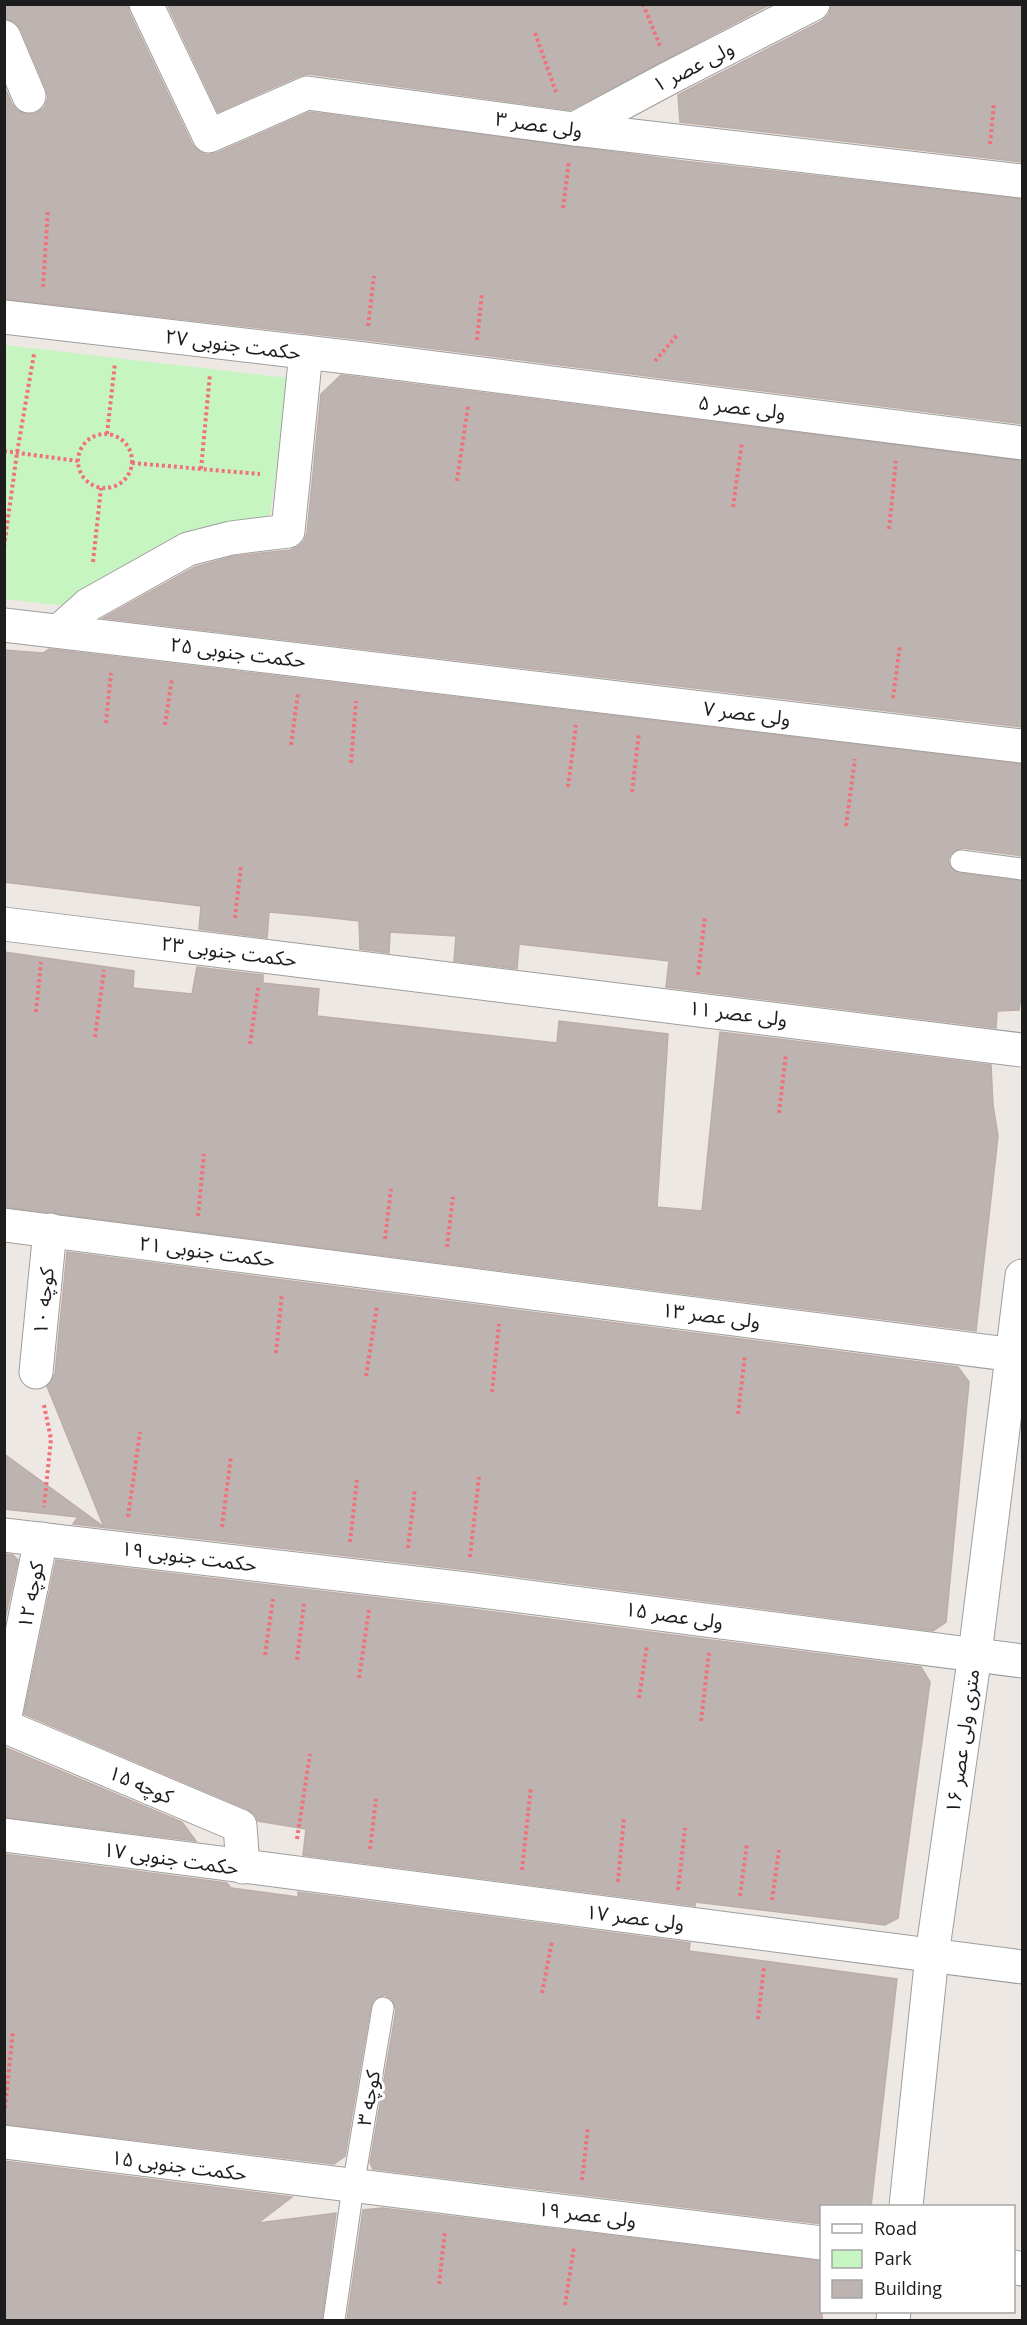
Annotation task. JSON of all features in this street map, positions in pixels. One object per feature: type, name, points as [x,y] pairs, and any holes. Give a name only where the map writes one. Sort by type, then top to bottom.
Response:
[{"type":"street","name":"ولی عصر ۳","points":[[146,4],[209,136],[307,93],[571,129],[1023,181]]},
{"type":"street","name":"ولی عصر ۱","points":[[571,129],[813,4]]},
{"type":"street","points":[[4,37],[29,96]]},
{"type":"street","points":[[671,77],[660,91],[656,104],[659,115],[672,131],[693,142]]},
{"type":"street","name":"حکمت جنوبی ۲۷","points":[[4,317],[467,372]]},
{"type":"street","points":[[58,630],[88,605],[188,549],[231,538],[288,531],[306,352]]},
{"type":"street","name":"ولی عصر ۵","points":[[467,372],[1023,443]]},
{"type":"street","name":"حکمت جنوبی ۲۵","points":[[4,625],[471,679]]},
{"type":"street","name":"ولی عصر ۷","points":[[471,679],[1023,746]]},
{"type":"street","name":"حکمت جنوبی ۲۳","points":[[4,924],[453,979]]},
{"type":"street","name":"ولی عصر ۱۱","points":[[453,979],[790,1019],[1023,1050]]},
{"type":"street","name":"حکمت جنوبی ۲۱","points":[[4,1225],[395,1275]]},
{"type":"street","name":"کوچه ۱۰","points":[[36,1372],[50,1230]]},
{"type":"street","name":"ولی عصر ۱۳","points":[[395,1275],[1017,1355]]},
{"type":"street","name":"۱۶ متری ولی عصر","points":[[906,2205],[933,1955],[1017,1355],[1023,1276]]},
{"type":"street","name":"حکمت جنوبی ۱۹","points":[[4,1535],[375,1578]]},
{"type":"street","name":"کوچه ۱۲","points":[[4,1721],[41,1539]]},
{"type":"street","name":"ولی عصر ۱۵","points":[[375,1578],[1023,1661]]},
{"type":"street","name":"کوچه ۱۵","points":[[4,1726],[240,1826],[243,1867]]},
{"type":"street","name":"حکمت جنوبی ۱۷","points":[[4,1835],[352,1882]]},
{"type":"street","name":"ولی عصر ۱۷","points":[[352,1882],[1023,1967]]},
{"type":"street","name":"حکمت جنوبی ۱۵","points":[[4,2142],[353,2187]]},
{"type":"street","name":"ولی عصر ۱۹","points":[[353,2187],[579,2212],[820,2243]]},
{"type":"lane","points":[[961,861],[1023,868]]},
{"type":"lane","name":"کوچه ۳","points":[[334,2320],[353,2187],[383,2008]]},
{"type":"path","points":[[644,4],[671,77]]},
{"type":"path","points":[[535,33],[571,129],[563,208]]},
{"type":"path","points":[[4,547],[17,453],[40,321],[48,210]]},
{"type":"path","points":[[364,359],[374,276]]},
{"type":"path","points":[[457,481],[467,372],[482,293]]},
{"type":"path","points":[[107,434],[119,330]]},
{"type":"path","points":[[201,469],[213,341]]},
{"type":"path","points":[[733,507],[746,408]]},
{"type":"path","points":[[889,529],[900,427]]},
{"type":"path","points":[[107,434],[121,438],[130,449],[132,463],[127,477],[116,486],[101,488],[84,478],[78,461],[82,447],[93,436],[107,434]]},
{"type":"path","points":[[4,451],[78,461]]},
{"type":"path","points":[[132,463],[293,477]]},
{"type":"path","points":[[106,723],[115,637]]},
{"type":"path","points":[[165,725],[177,645]]},
{"type":"path","points":[[846,826],[900,645]]},
{"type":"path","points":[[291,746],[301,659]]},
{"type":"path","points":[[351,763],[358,666]]},
{"type":"path","points":[[568,787],[581,692]]},
{"type":"path","points":[[632,792],[643,700]]},
{"type":"path","points":[[241,866],[250,1044]]},
{"type":"path","points":[[694,1008],[705,916]]},
{"type":"path","points":[[36,1012],[45,929]]},
{"type":"path","points":[[95,1037],[108,937]]},
{"type":"path","points":[[779,1113],[790,1019]]},
{"type":"path","points":[[194,1249],[204,1154]]},
{"type":"path","points":[[366,1376],[395,1275],[391,1189]]},
{"type":"path","points":[[442,1281],[453,1197]]},
{"type":"path","points":[[276,1353],[286,1261]]},
{"type":"path","points":[[492,1392],[503,1289]]},
{"type":"path","points":[[738,1414],[749,1319]]},
{"type":"path","points":[[36,1372],[51,1439],[41,1539]]},
{"type":"path","points":[[124,1549],[140,1432]]},
{"type":"path","points":[[218,1559],[231,1456]]},
{"type":"path","points":[[466,1588],[479,1477]]},
{"type":"path","points":[[357,1480],[375,1578]]},
{"type":"path","points":[[359,1678],[375,1578],[415,1490]]},
{"type":"path","points":[[265,1654],[293,1568]]},
{"type":"path","points":[[293,1568],[297,1660]]},
{"type":"path","points":[[639,1698],[652,1612]]},
{"type":"path","points":[[701,1721],[713,1621]]},
{"type":"path","points":[[292,1874],[310,1754]]},
{"type":"path","points":[[518,1903],[531,1787]]},
{"type":"path","points":[[352,1882],[376,1799]]},
{"type":"path","points":[[615,1915],[624,1817]]},
{"type":"path","points":[[674,1922],[685,1828]]},
{"type":"path","points":[[736,1930],[747,1843]]},
{"type":"path","points":[[758,2019],[779,1850]]},
{"type":"path","points":[[542,1993],[558,1907]]},
{"type":"path","points":[[4,2112],[12,2031]]},
{"type":"path","points":[[565,2306],[579,2212],[588,2127]]},
{"type":"path","points":[[438,2284],[450,2198]]},
{"type":"green space","points":[[5,345],[289,378],[266,544],[219,546],[108,611],[5,599]]},
{"type":"building","points":[[4,4],[128,4],[129,12],[192,144],[198,151],[207,155],[217,153],[310,112],[683,161],[1023,199],[1023,424],[366,340],[4,299],[4,86],[12,104],[18,111],[26,114],[36,113],[44,108],[48,98],[21,30],[15,22],[4,19]]},
{"type":"building","points":[[167,4],[771,4],[570,110],[309,74],[299,76],[218,112]]},
{"type":"building","points":[[832,4],[1023,4],[1023,162],[680,122],[678,95],[822,21],[829,14]]},
{"type":"building","points":[[341,375],[1023,461],[1023,727],[103,618],[195,567],[234,556],[290,550],[298,547],[304,541],[307,533],[321,394]]},
{"type":"building","points":[[49,649],[1023,764],[1023,856],[962,848],[951,853],[948,860],[950,866],[959,873],[1023,881],[1023,983],[1019,1010],[997,1011],[996,1028],[666,987],[669,961],[519,944],[517,969],[454,961],[456,936],[390,932],[389,953],[360,949],[359,921],[324,917],[269,912],[267,938],[199,929],[201,906],[4,882],[4,650],[43,653]]},
{"type":"building","points":[[4,952],[134,971],[133,988],[192,994],[197,967],[263,975],[263,983],[319,989],[317,1016],[557,1043],[559,1021],[668,1034],[657,1207],[702,1211],[720,1032],[991,1065],[993,1105],[998,1136],[976,1331],[4,1207]]},
{"type":"building","points":[[67,1252],[958,1367],[969,1382],[946,1622],[933,1631],[468,1570],[73,1524],[78,1517],[4,1509],[4,1454],[104,1527],[47,1386],[55,1374]]},
{"type":"building","points":[[4,1554],[13,1555],[18,1560],[4,1624]]},
{"type":"building","points":[[56,1560],[464,1608],[921,1667],[930,1682],[898,1918],[885,1925],[695,1902],[695,1906],[303,1855],[306,1829],[258,1821],[255,1815],[247,1809],[24,1714]]},
{"type":"building","points":[[4,1747],[182,1822],[196,1841],[4,1817]]},
{"type":"building","points":[[4,1854],[227,1883],[231,1888],[298,1897],[298,1892],[690,1943],[689,1951],[897,1979],[871,2205],[820,2205],[820,2224],[373,2169],[370,2163],[396,2010],[392,1999],[385,1995],[374,1999],[371,2005],[345,2156],[334,2164],[4,2124]]},
{"type":"building","points":[[4,2161],[292,2197],[258,2223],[336,2213],[322,2320],[4,2320]]},
{"type":"building","points":[[382,2208],[820,2261],[822,2320],[347,2320],[363,2210]]}]
